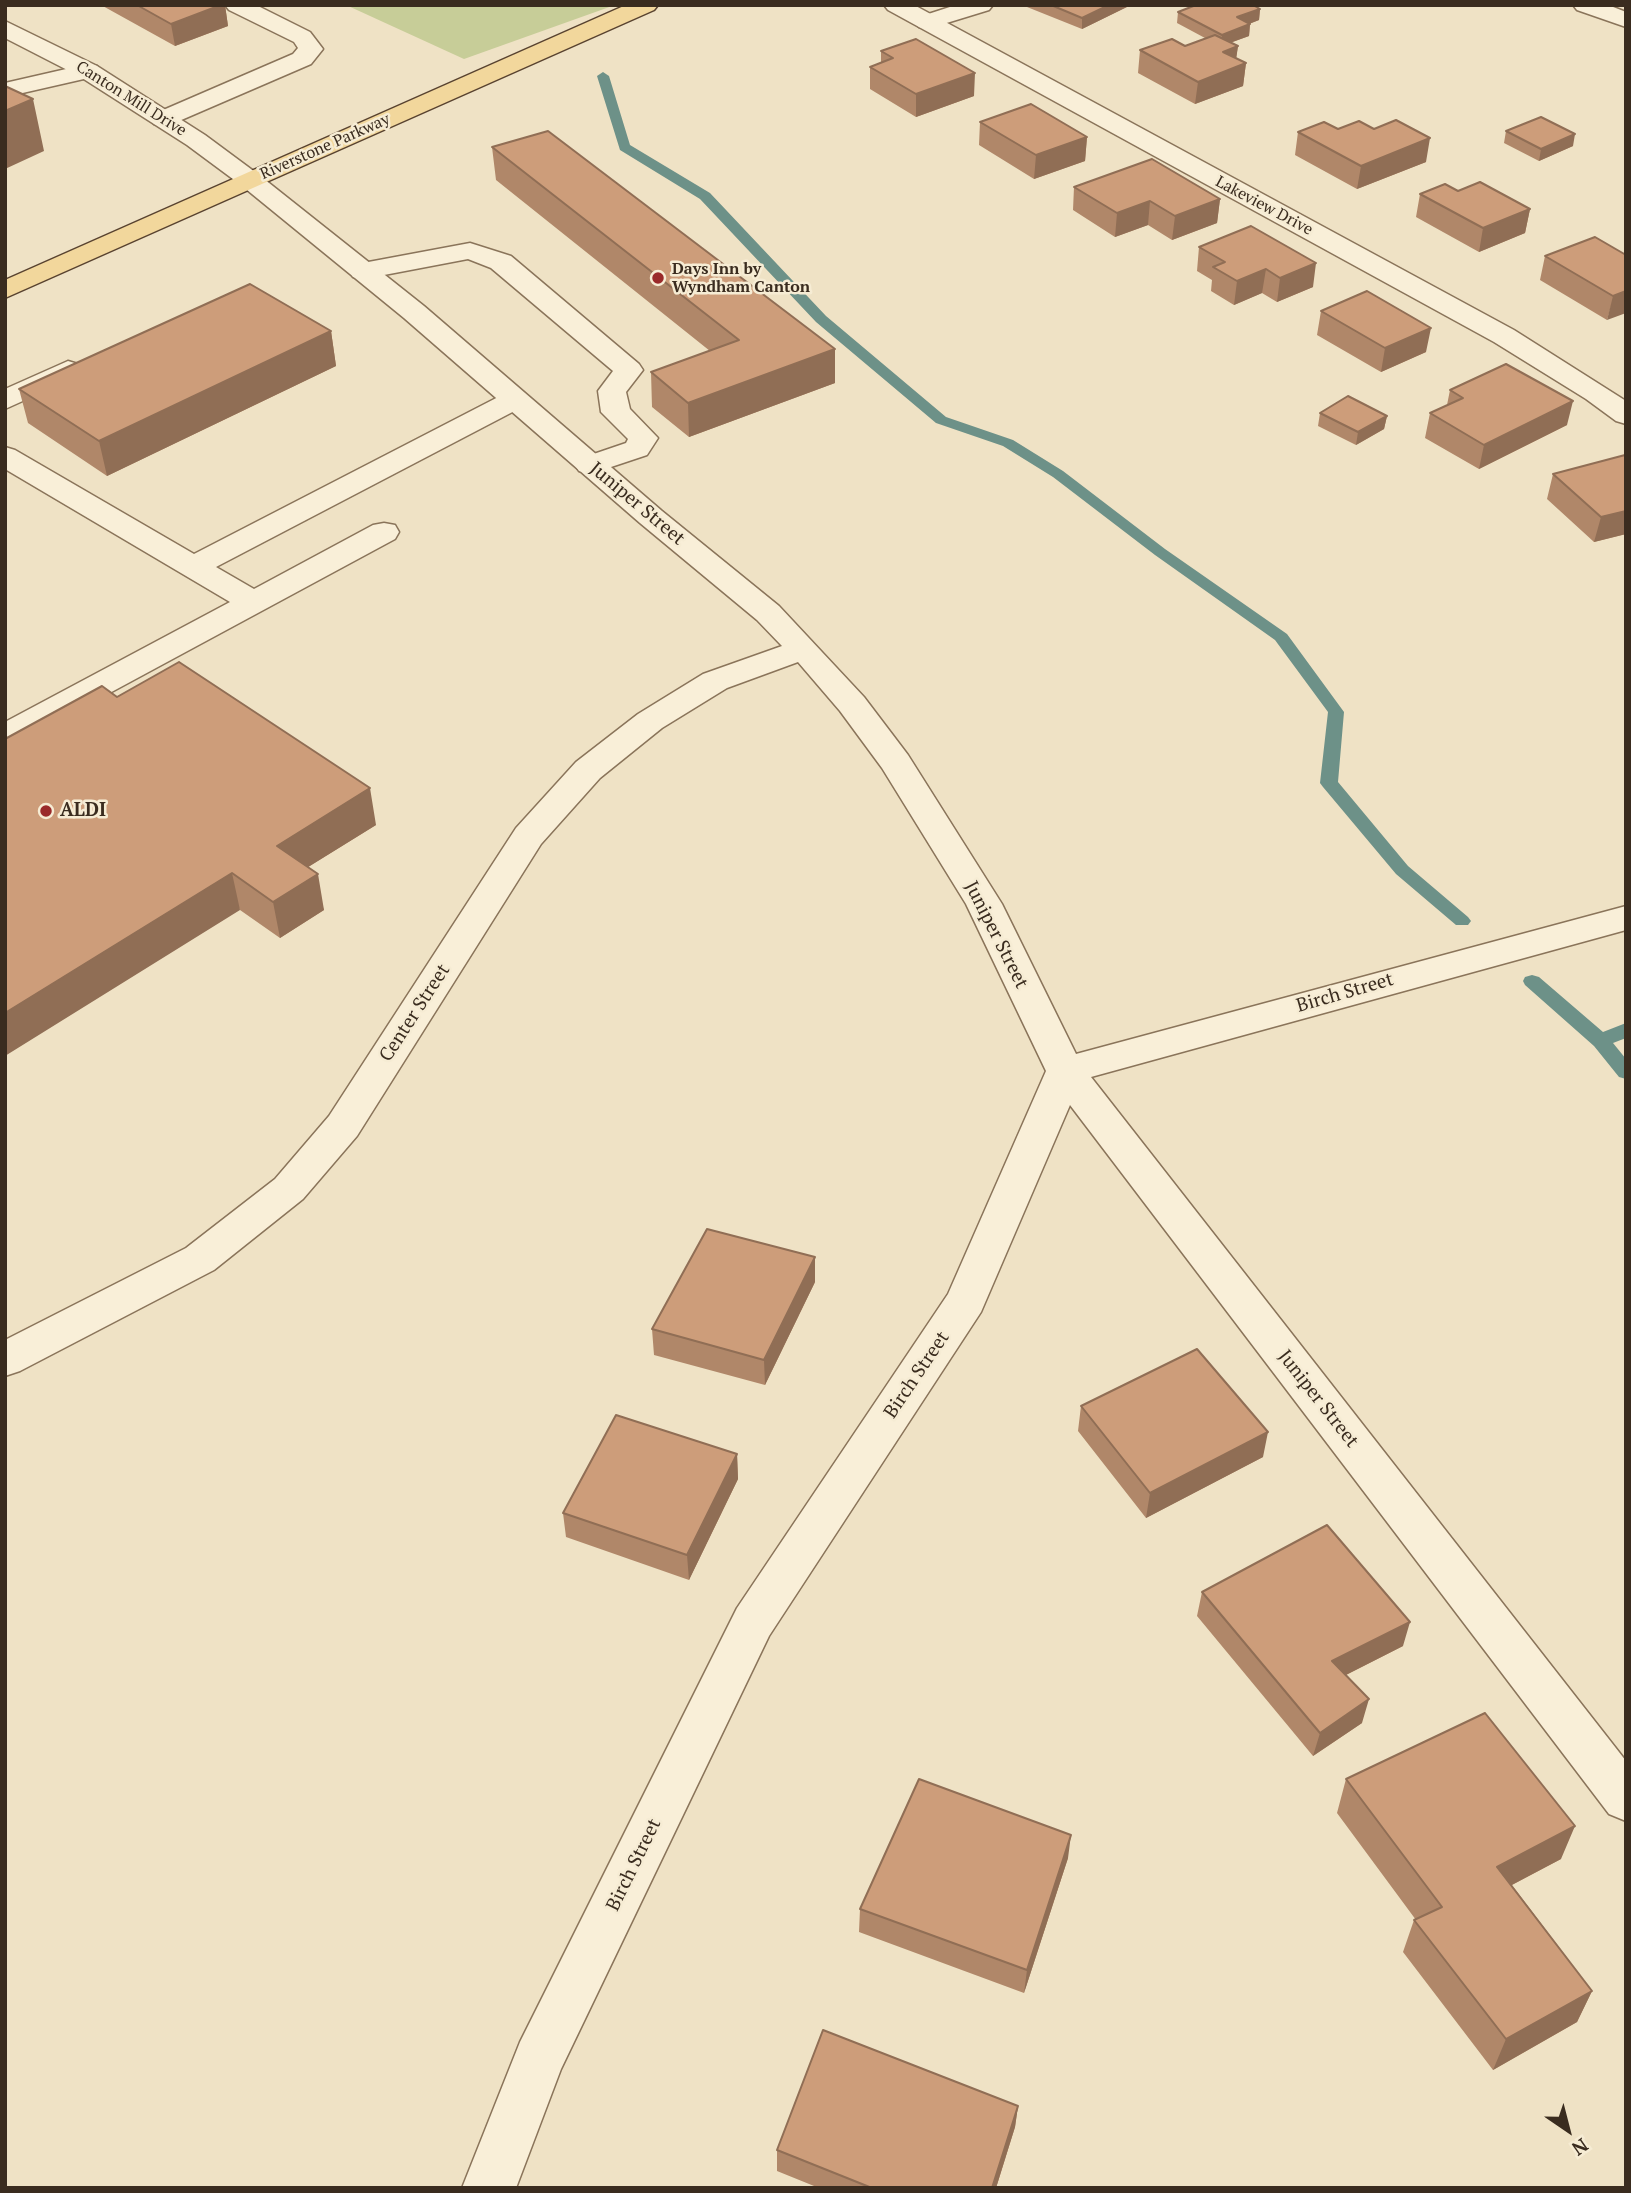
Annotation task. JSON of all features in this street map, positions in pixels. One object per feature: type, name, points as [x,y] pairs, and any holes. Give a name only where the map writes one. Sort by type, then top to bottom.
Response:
[{"type":"main road","name":"Riverstone Parkway","points":[[5,290],[646,5]]},
{"type":"street","points":[[163,118],[302,59],[311,49],[302,37],[237,5]]},
{"type":"street","name":"Lakeview Drive","points":[[896,5],[1504,336],[1596,393],[1626,415]]},
{"type":"street","points":[[928,22],[981,5]]},
{"type":"street","points":[[1586,5],[1626,20]]},
{"type":"street","name":"Canton Mill Drive","points":[[5,28],[89,71],[163,118],[250,180]]},
{"type":"street","points":[[5,90],[89,71]]},
{"type":"street","name":"Juniper Street","points":[[250,180],[363,271],[768,613],[852,704],[896,763],[984,904],[1065,1071],[1626,1799]]},
{"type":"street","points":[[363,271],[470,251],[501,262],[629,370],[612,391],[616,412],[643,438],[637,449],[590,465]]},
{"type":"street","points":[[5,400],[90,360]]},
{"type":"street","points":[[192,567],[514,400]]},
{"type":"street","points":[[5,456],[253,602]]},
{"type":"street","points":[[5,736],[384,532]]},
{"type":"street","name":"Center Street","points":[[5,1359],[200,1259],[289,1189],[343,1126],[528,836],[588,770],[650,721],[715,681],[804,649]]},
{"type":"street","name":"Birch Street","points":[[489,2188],[538,2060],[753,1622],[966,1301],[1065,1071],[1626,918]]},
{"type":"green space","points":[[346,5],[615,5],[464,59]]},
{"type":"building","points":[[137,5],[221,5],[171,24]]},
{"type":"building","points":[[1051,5],[1109,5],[1082,18]]},
{"type":"building","points":[[1196,5],[1253,5],[1260,9],[1237,17],[1250,24],[1222,35],[1178,12]]},
{"type":"building","points":[[1215,35],[1238,46],[1223,52],[1246,63],[1198,82],[1140,50],[1172,39],[1185,46]]},
{"type":"building","points":[[916,39],[975,73],[916,94],[870,67],[893,58],[881,51]]},
{"type":"building","points":[[5,86],[33,99],[5,111]]},
{"type":"building","points":[[1031,104],[1087,137],[1036,155],[980,122]]},
{"type":"building","points":[[1541,117],[1575,134],[1541,149],[1506,131]]},
{"type":"building","points":[[1396,120],[1430,138],[1361,166],[1298,132],[1324,122],[1338,129],[1359,121],[1374,129]]},
{"type":"building","points":[[548,131],[835,349],[688,403],[651,372],[739,340],[492,147]]},
{"type":"building","points":[[1152,159],[1220,199],[1175,216],[1150,201],[1117,213],[1074,187]]},
{"type":"building","points":[[1480,182],[1530,209],[1483,228],[1420,194],[1445,184],[1458,191]]},
{"type":"building","points":[[1251,226],[1316,263],[1280,278],[1266,269],[1237,281],[1213,267],[1225,262],[1199,247]]},
{"type":"building","points":[[1595,237],[1626,255],[1626,291],[1613,296],[1545,256]]},
{"type":"building","points":[[250,284],[331,331],[99,441],[19,389]]},
{"type":"building","points":[[1367,291],[1431,328],[1385,348],[1321,311]]},
{"type":"building","points":[[1506,364],[1573,401],[1484,445],[1430,413],[1463,398],[1450,390]]},
{"type":"building","points":[[1348,396],[1387,416],[1358,432],[1320,413]]},
{"type":"building","points":[[1625,455],[1626,511],[1601,517],[1553,474]]},
{"type":"building","points":[[179,662],[370,788],[277,846],[318,874],[273,902],[232,873],[5,1013],[5,739],[102,686],[117,697]]},
{"type":"building","points":[[707,1229],[815,1257],[764,1360],[652,1329]]},
{"type":"building","points":[[1197,1349],[1268,1432],[1150,1493],[1081,1406]]},
{"type":"building","points":[[616,1415],[737,1454],[687,1555],[563,1513]]},
{"type":"building","points":[[1327,1525],[1410,1622],[1332,1661],[1369,1699],[1320,1733],[1202,1592]]},
{"type":"building","points":[[1485,1713],[1575,1826],[1497,1867],[1592,1991],[1506,2039],[1414,1920],[1442,1907],[1346,1779]]},
{"type":"building","points":[[919,1779],[1071,1835],[1027,1970],[860,1909]]},
{"type":"building","points":[[823,2030],[1018,2106],[992,2188],[872,2188],[777,2150]]},
{"type":"waterway","points":[[603,76],[624,147],[705,196],[821,319],[941,420],[1008,443],[1058,474],[1160,552],[1281,637],[1336,712],[1329,783],[1402,870],[1462,921]]},
{"type":"waterway","points":[[1532,981],[1601,1041]]},
{"type":"waterway","points":[[1601,1041],[1626,1030]]},
{"type":"waterway","points":[[1601,1041],[1626,1072]]},
{"type":"place","name":"Days Inn by Wyndham Canton","points":[[658,278]]},
{"type":"place","name":"ALDI","points":[[46,811]]}]
